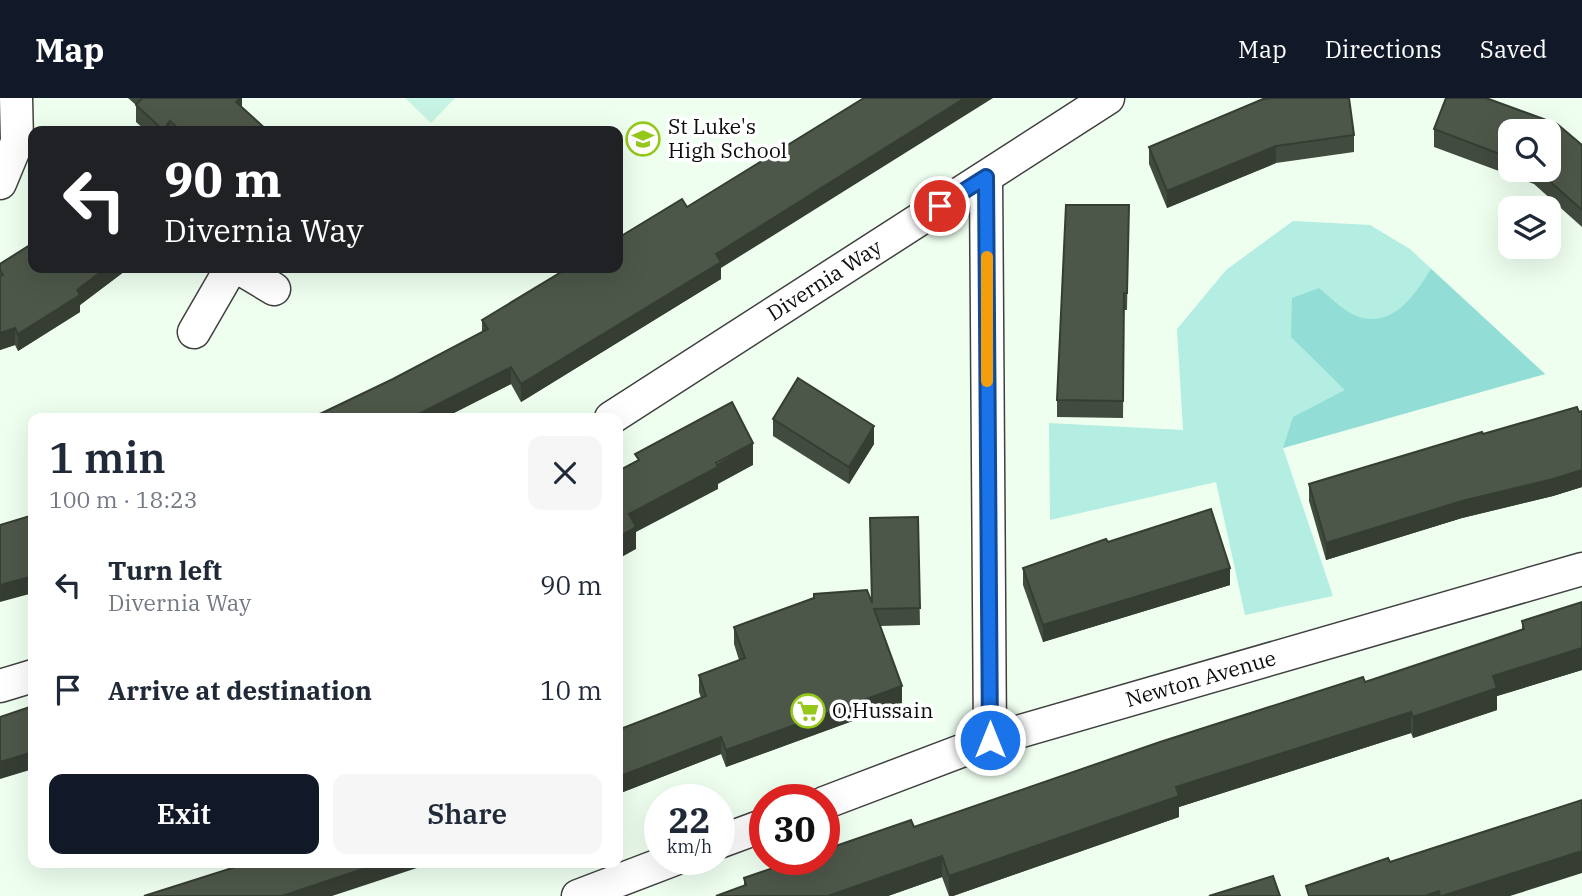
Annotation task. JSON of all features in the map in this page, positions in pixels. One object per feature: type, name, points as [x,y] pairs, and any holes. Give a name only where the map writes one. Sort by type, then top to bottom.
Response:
[{"type":"street","points":[[0,183],[25,144],[16,98]]},
{"type":"street","name":"Divernia Way","points":[[619,413],[1108,98]]},
{"type":"street","points":[[986,177],[990,740]]},
{"type":"street","points":[[194,332],[228,273]]},
{"type":"street","points":[[247,273],[274,289]]},
{"type":"street","name":"Newton Avenue","points":[[840,797],[990,740],[1582,569]]},
{"type":"street","points":[[0,686],[28,678]]},
{"type":"street","points":[[578,896],[644,871]]},
{"type":"shaded area","points":[[405,98],[455,98],[431,123]]},
{"type":"shaded area","points":[[1293,221],[1370,225],[1410,249],[1545,374],[1283,448],[1333,596],[1245,615],[1216,482],[1050,520],[1049,423],[1183,430],[1177,329],[1226,270]]},
{"type":"shaded area","points":[[1431,269],[1545,374],[1283,448],[1293,417],[1345,390],[1291,337],[1292,298],[1319,288],[1354,315],[1372,319],[1383,318],[1411,298]]},
{"type":"building","points":[[142,98],[240,98],[236,102],[262,126],[176,126],[170,121],[166,126],[159,126],[136,105]]},
{"type":"building","points":[[864,98],[965,98],[716,254],[721,262],[521,384],[511,367],[421,413],[322,413],[488,329],[482,320],[560,273],[623,273],[623,235],[682,199],[687,207]]},
{"type":"building","points":[[1271,98],[1349,98],[1354,135],[1276,146],[1167,191],[1149,147]]},
{"type":"building","points":[[1446,98],[1486,98],[1543,119],[1498,119],[1498,153],[1434,129]]},
{"type":"building","points":[[1561,127],[1582,145],[1582,210],[1550,182],[1561,182]]},
{"type":"building","points":[[1066,205],[1129,205],[1127,293],[1124,293],[1123,401],[1057,400]]},
{"type":"building","points":[[28,246],[28,273],[99,273],[77,290],[80,295],[18,334],[15,328],[0,333],[0,276],[3,275],[0,264]]},
{"type":"building","points":[[798,378],[874,426],[849,467],[773,419]]},
{"type":"building","points":[[732,402],[753,443],[716,463],[718,467],[629,514],[636,527],[623,534],[623,468],[639,460],[635,454]]},
{"type":"building","points":[[1577,407],[1579,412],[1582,411],[1582,470],[1462,501],[1326,543],[1309,484],[1482,432],[1483,434]]},
{"type":"building","points":[[1211,509],[1230,568],[1043,625],[1023,568],[1106,539],[1108,542]]},
{"type":"building","points":[[28,517],[28,577],[0,585],[0,525]]},
{"type":"building","points":[[918,517],[920,608],[874,609],[902,686],[726,750],[721,737],[623,775],[623,728],[706,696],[699,675],[745,658],[734,627],[814,598],[814,594],[867,590],[872,603],[870,518]]},
{"type":"building","points":[[1582,602],[1582,648],[1493,676],[1497,688],[1413,717],[1411,712],[1176,787],[1179,796],[949,876],[942,856],[828,896],[716,896],[746,885],[744,878],[753,875],[840,875],[840,844],[911,820],[914,827],[1160,742],[1363,677],[1365,682],[1524,629],[1522,621]]},
{"type":"building","points":[[28,708],[28,754],[0,762],[0,717]]},
{"type":"building","points":[[1582,800],[1582,851],[1442,896],[1439,891],[1425,896],[1309,896],[1306,886],[1388,858],[1390,862]]},
{"type":"building","points":[[232,868],[366,868],[282,896],[144,896]]},
{"type":"building","points":[[1273,876],[1280,896],[1209,896]]},
{"type":"slow traffic","points":[[987,257],[987,381]]},
{"type":"place","name":"St Luke's High School","points":[[643,139]]},
{"type":"place","name":"O.Hussain","points":[[808,711]]},
{"type":"route","points":[[940,206],[986,177],[990,740]]}]
